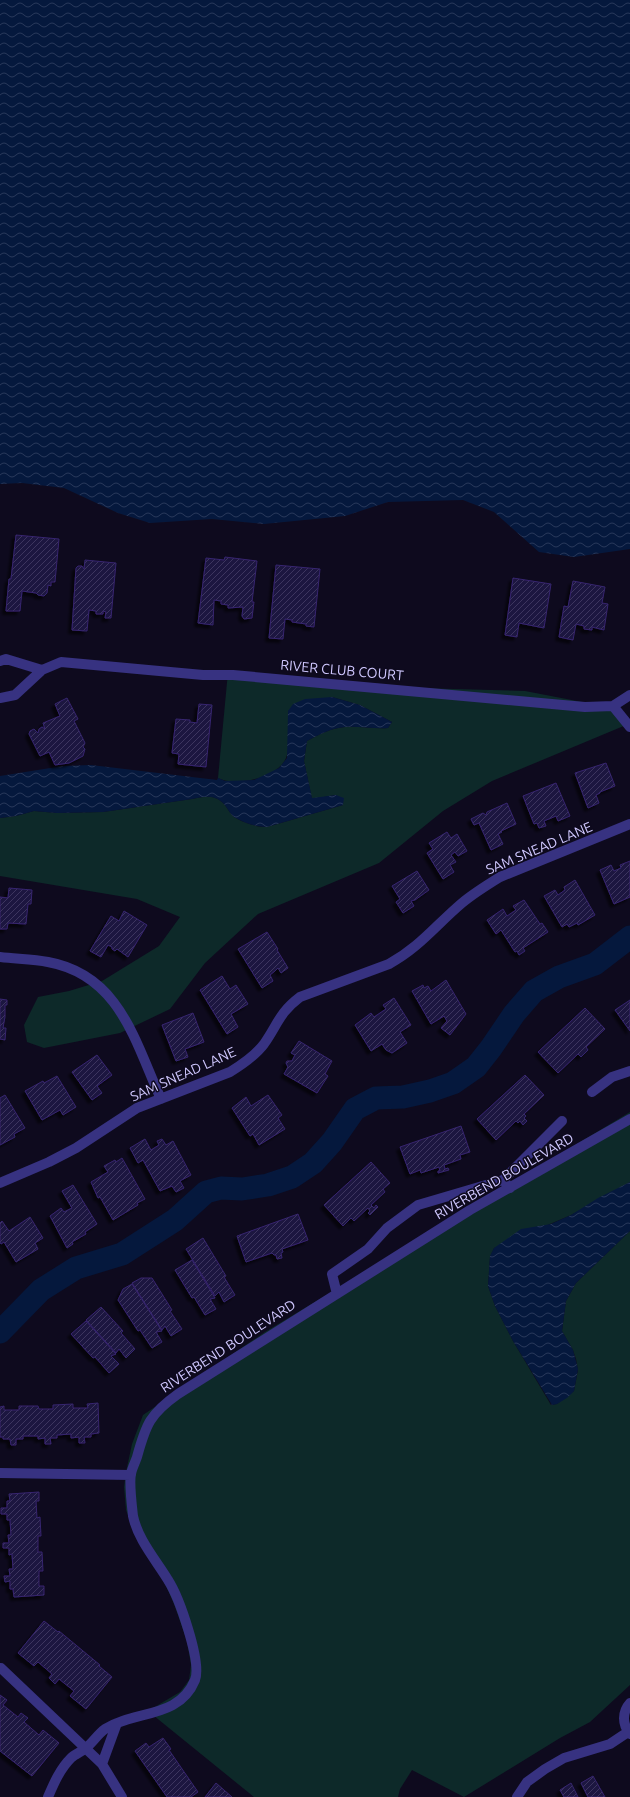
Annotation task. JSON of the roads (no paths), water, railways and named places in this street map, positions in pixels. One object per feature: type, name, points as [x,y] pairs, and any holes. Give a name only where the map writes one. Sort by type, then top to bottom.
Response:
[{"type":"street","points":[[0,661],[6,658],[42,670]]},
{"type":"street","name":"RIVER CLUB COURT","points":[[0,698],[15,695],[42,670],[61,662],[203,675],[233,675],[585,707],[613,706]]},
{"type":"street","points":[[630,695],[613,706],[630,727]]},
{"type":"street","name":"SAM SNEAD LANE","points":[[0,1183],[56,1159],[76,1148],[124,1116],[161,1099],[230,1072],[244,1063],[264,1043],[280,1016],[300,997],[389,964],[426,938],[462,903],[487,885],[500,878],[630,824]]},
{"type":"street","points":[[0,957],[49,962],[64,967],[92,981],[105,992],[124,1015],[131,1028],[161,1099]]},
{"type":"street","points":[[592,1092],[612,1077],[630,1071]]},
{"type":"street","name":"RIVERBEND BOULEVARD","points":[[48,1797],[55,1781],[67,1763],[72,1757],[86,1748],[104,1729],[117,1723],[176,1705],[186,1694],[195,1680],[196,1665],[194,1651],[175,1594],[169,1581],[138,1531],[133,1516],[131,1475],[146,1427],[154,1414],[165,1403],[470,1210],[630,1119]]},
{"type":"street","points":[[337,1294],[332,1274],[368,1249],[387,1228],[418,1206],[502,1180],[562,1121]]},
{"type":"street","points":[[502,1180],[510,1188]]},
{"type":"street","points":[[0,1473],[131,1475]]},
{"type":"street","points":[[1,1668],[102,1764],[122,1797]]},
{"type":"street","points":[[517,1797],[528,1782],[545,1769],[564,1758],[610,1744],[629,1733],[624,1718],[625,1711],[630,1703]]},
{"type":"street","points":[[102,1764],[117,1723]]},
{"type":"water","points":[[0,0],[630,0],[630,549],[574,557],[539,552],[494,512],[463,500],[388,502],[345,516],[264,524],[212,519],[150,523],[118,513],[64,488],[22,483],[0,484]]},
{"type":"water","points":[[332,697],[360,705],[392,722],[388,728],[350,727],[330,730],[307,741],[304,761],[312,798],[336,795],[344,798],[343,805],[267,827],[246,823],[234,817],[219,799],[211,797],[103,812],[57,813],[34,811],[16,816],[0,818],[0,776],[63,766],[91,765],[217,780],[218,778],[225,781],[254,780],[279,768],[287,758],[288,711],[293,704],[305,699]]},
{"type":"water","points":[[630,1182],[630,1231],[576,1283],[566,1301],[562,1331],[573,1350],[578,1369],[574,1391],[567,1398],[557,1404],[552,1405],[513,1341],[495,1306],[488,1286],[490,1256],[494,1248],[521,1229],[551,1224],[571,1215],[598,1198]]},
{"type":"waterway","points":[[0,1332],[41,1290],[76,1268],[122,1254],[175,1220],[206,1192],[221,1188],[242,1189],[268,1185],[292,1177],[313,1163],[332,1142],[355,1109],[376,1098],[403,1097],[430,1091],[453,1083],[476,1067],[514,1014],[534,991],[559,977],[595,964],[630,937]]}]
